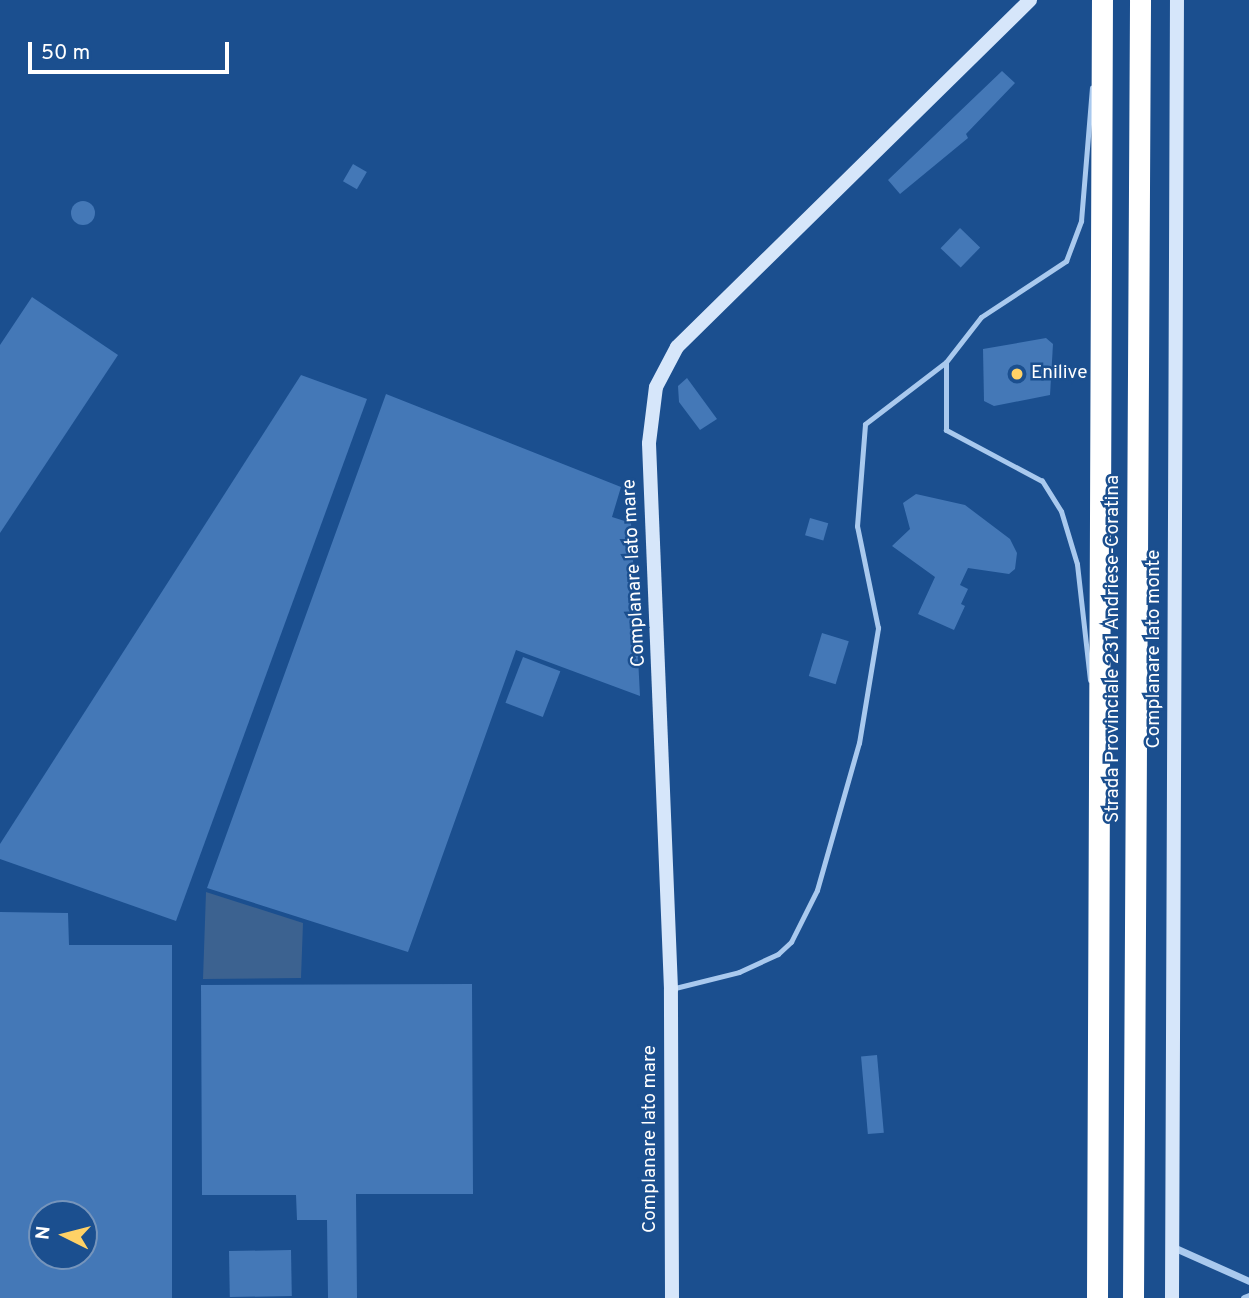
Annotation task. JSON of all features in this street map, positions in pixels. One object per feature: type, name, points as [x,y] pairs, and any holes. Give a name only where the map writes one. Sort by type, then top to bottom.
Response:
[{"type":"highway","name":"Strada Provinciale 231 Andriese-Coratina","points":[[1097,1298],[1100,0]]},
{"type":"highway","name":"Strada Provinciale 231 Andriese-Coratina","points":[[1133,1298],[1140,0]]},
{"type":"street","name":"Complanare lato mare","points":[[672,1298],[671,989],[650,512],[649,419],[656,387],[677,346],[1030,0]]},
{"type":"street","name":"Complanare lato monte","points":[[1172,1298],[1177,0]]},
{"type":"street","points":[[1172,1246],[1249,1281]]},
{"type":"lane","points":[[671,989],[738,972],[778,954],[791,942],[817,890],[859,743],[878,628],[857,526],[865,424],[946,362],[981,317],[1066,261],[1081,221],[1100,0]]},
{"type":"lane","points":[[946,362],[946,430],[1042,481],[1066,525],[1079,579],[1100,772]]},
{"type":"water","points":[[206,892],[303,923],[301,978],[203,979]]},
{"type":"building","points":[[1002,71],[1015,83],[966,134],[968,138],[900,194],[888,180]]},
{"type":"building","points":[[353,164],[367,172],[357,189],[343,181]]},
{"type":"building","points":[[83,201],[91,205],[95,213],[91,221],[83,225],[75,221],[71,213],[75,205]]},
{"type":"building","points":[[960,228],[980,247],[961,268],[941,248]]},
{"type":"building","points":[[32,297],[118,355],[0,533],[0,345]]},
{"type":"building","points":[[1046,338],[1053,344],[1050,395],[994,406],[984,401],[983,349]]},
{"type":"building","points":[[301,375],[367,399],[176,921],[0,859],[0,844]]},
{"type":"building","points":[[687,378],[717,419],[700,430],[679,402],[678,386]]},
{"type":"building","points":[[386,394],[621,487],[612,517],[631,523],[640,696],[516,650],[408,952],[207,888]]},
{"type":"building","points":[[916,494],[965,505],[1010,539],[1017,553],[1015,569],[1009,574],[968,568],[960,585],[968,589],[961,604],[965,606],[954,630],[918,614],[935,577],[892,546],[910,529],[903,503]]},
{"type":"building","points":[[810,518],[828,523],[823,541],[805,535]]},
{"type":"building","points":[[822,633],[849,641],[836,684],[809,676]]},
{"type":"building","points":[[523,657],[560,671],[543,717],[505,703]]},
{"type":"building","points":[[0,912],[68,913],[69,945],[172,945],[172,1298],[0,1298]]},
{"type":"building","points":[[472,984],[473,1194],[356,1194],[357,1298],[328,1298],[327,1220],[297,1220],[296,1195],[202,1195],[201,985]]},
{"type":"building","points":[[877,1055],[884,1133],[868,1134],[861,1056]]},
{"type":"building","points":[[291,1250],[292,1296],[230,1297],[229,1251]]},
{"type":"place","name":"Enilive","points":[[1017,374]]}]
